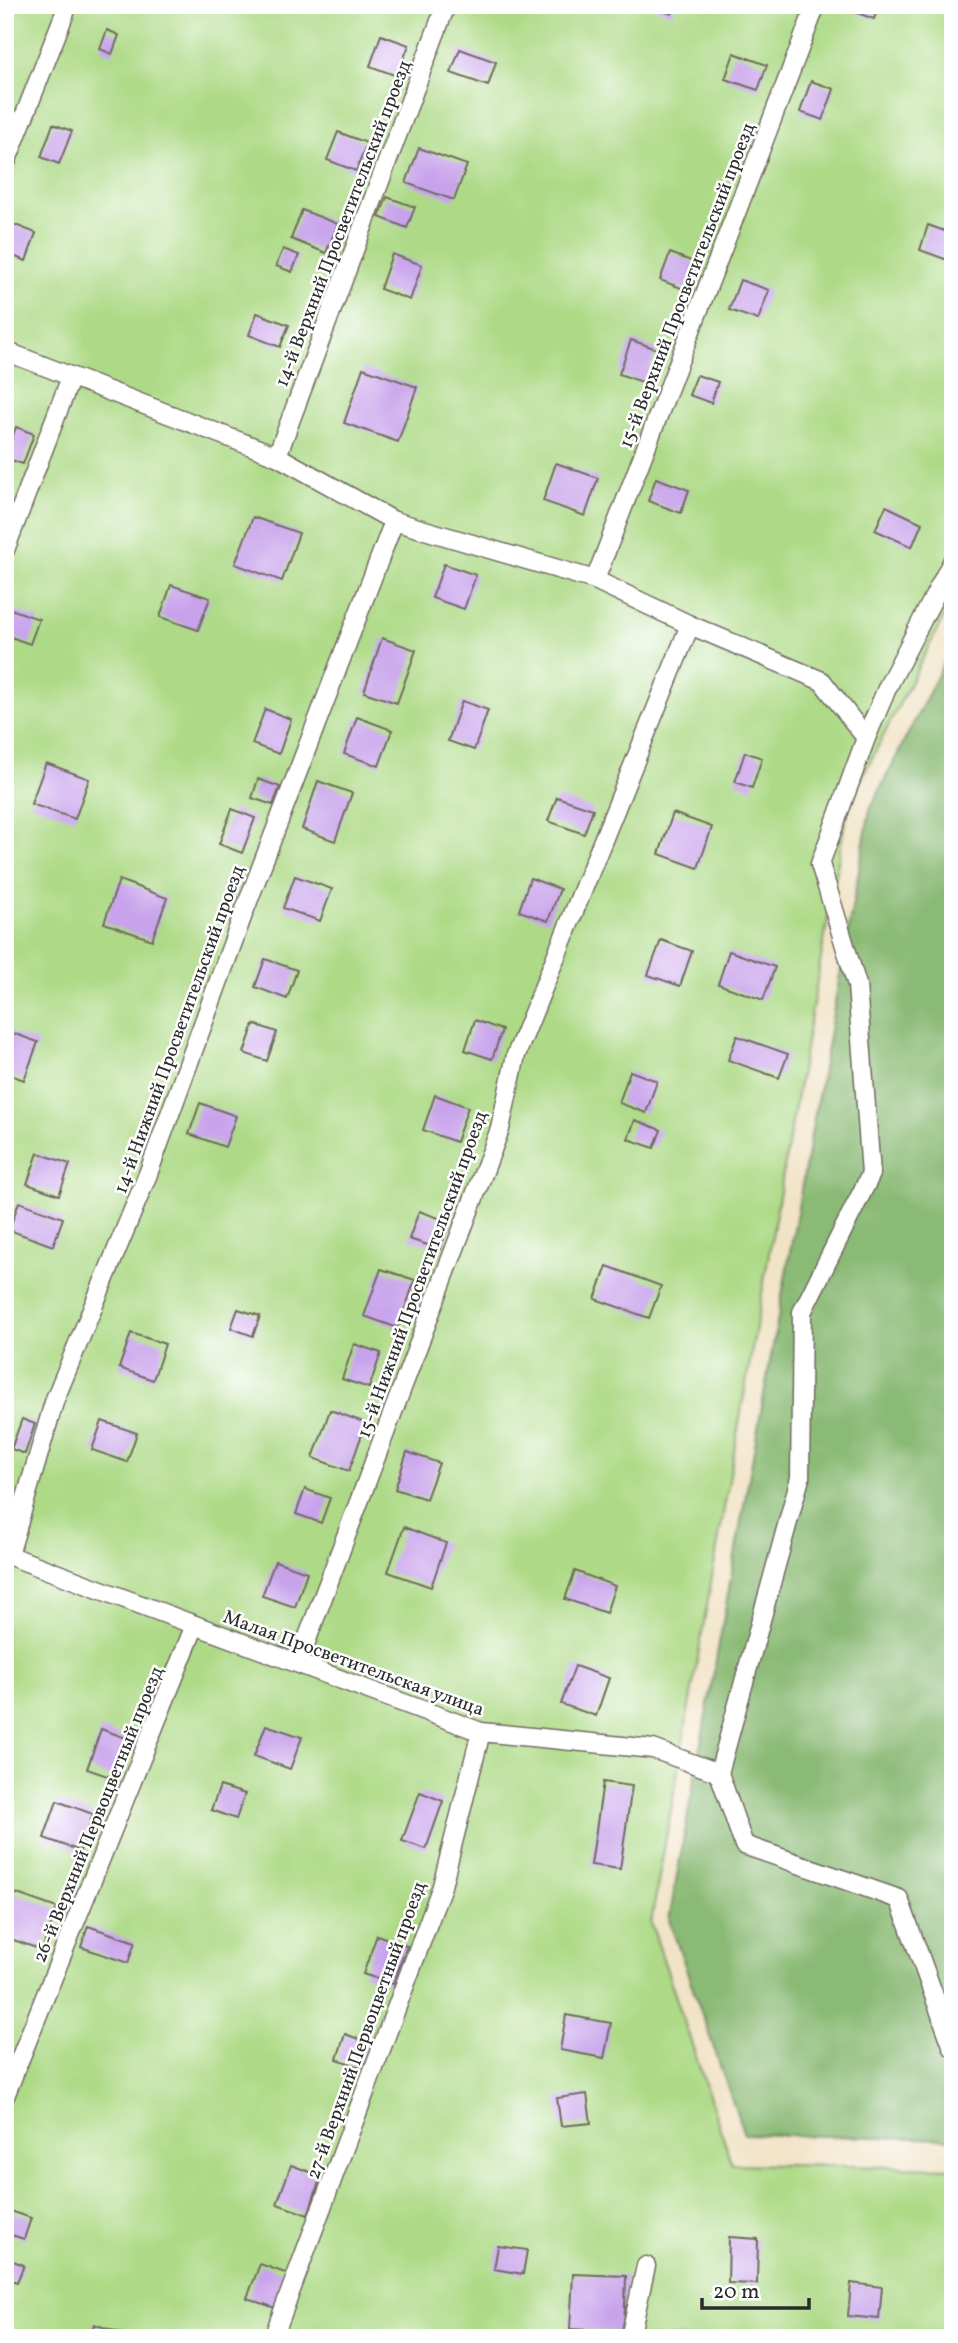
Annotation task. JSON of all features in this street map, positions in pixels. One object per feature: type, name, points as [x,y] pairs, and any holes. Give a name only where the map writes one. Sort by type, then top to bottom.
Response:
[{"type":"lane","points":[[5,165],[68,5]]},
{"type":"lane","name":"14-й Верхний Просветительский проезд","points":[[277,456],[446,5]]},
{"type":"lane","name":"15-й Верхний Просветительский проезд","points":[[595,580],[816,5]]},
{"type":"lane","points":[[5,351],[277,456],[394,520],[595,580],[690,625],[822,681],[866,738]]},
{"type":"lane","points":[[5,550],[71,377]]},
{"type":"lane","name":"14-й Нижний Просветительский проезд","points":[[7,1554],[55,1399],[148,1174],[244,912],[394,520]]},
{"type":"lane","points":[[953,559],[888,686],[820,864],[857,985],[871,1174],[802,1312],[800,1478],[719,1773],[744,1844],[899,1899],[953,2048]]},
{"type":"lane","name":"15-й Нижний Просветительский проезд","points":[[298,1663],[499,1129],[516,1055],[690,625]]},
{"type":"lane","name":"Малая Просветительская улица","points":[[7,1554],[481,1732],[653,1749],[719,1773]]},
{"type":"lane","name":"26-й Верхний Первоцветный проезд","points":[[5,2096],[195,1625]]},
{"type":"lane","name":"27-й Верхний Первоцветный проезд","points":[[273,2338],[442,1886],[481,1732]]},
{"type":"lane","points":[[631,2338],[646,2266]]},
{"type":"green space","points":[[5,5],[953,5],[953,599],[848,805],[651,1923],[732,2164],[953,2168],[953,2338],[5,2338]]},
{"type":"green space","points":[[953,645],[953,2139],[744,2134],[669,1920],[870,809]]},
{"type":"building","points":[[648,5],[675,5],[672,14]]},
{"type":"building","points":[[835,5],[879,5],[874,19]]},
{"type":"building","points":[[107,30],[119,35],[112,54],[100,49]]},
{"type":"building","points":[[381,35],[409,45],[397,76],[370,66]]},
{"type":"building","points":[[460,49],[496,62],[488,86],[451,73]]},
{"type":"building","points":[[734,53],[767,65],[758,90],[725,79]]},
{"type":"building","points":[[811,81],[834,89],[823,120],[800,112]]},
{"type":"building","points":[[53,124],[72,131],[59,164],[41,157]]},
{"type":"building","points":[[338,132],[367,143],[356,171],[327,160]]},
{"type":"building","points":[[419,148],[467,165],[454,200],[406,183]]},
{"type":"building","points":[[387,197],[415,207],[407,228],[379,217]]},
{"type":"building","points":[[302,210],[338,224],[326,253],[291,239]]},
{"type":"building","points":[[5,221],[36,233],[26,261],[5,253]]},
{"type":"building","points":[[928,225],[953,234],[953,262],[920,250]]},
{"type":"building","points":[[283,249],[299,255],[292,272],[276,266]]},
{"type":"building","points":[[670,253],[699,264],[689,291],[660,280]]},
{"type":"building","points":[[392,254],[422,265],[410,300],[380,289]]},
{"type":"building","points":[[740,280],[769,290],[758,320],[729,310]]},
{"type":"building","points":[[257,313],[289,325],[280,347],[249,335]]},
{"type":"building","points":[[631,340],[657,349],[645,383],[619,374]]},
{"type":"building","points":[[363,368],[417,387],[398,442],[344,423]]},
{"type":"building","points":[[697,375],[718,382],[711,403],[689,395]]},
{"type":"building","points":[[16,427],[34,434],[23,464],[5,458]]},
{"type":"building","points":[[556,463],[598,478],[585,516],[543,501]]},
{"type":"building","points":[[656,478],[689,490],[681,513],[648,501]]},
{"type":"building","points":[[886,506],[922,523],[912,547],[875,530]]},
{"type":"building","points":[[253,517],[299,533],[282,581],[235,564]]},
{"type":"building","points":[[444,564],[476,575],[464,609],[432,598]]},
{"type":"building","points":[[171,585],[210,598],[198,630],[160,617]]},
{"type":"building","points":[[5,607],[39,619],[30,644],[5,635]]},
{"type":"building","points":[[382,638],[416,650],[397,703],[364,692]]},
{"type":"building","points":[[462,701],[488,710],[474,750],[448,741]]},
{"type":"building","points":[[265,709],[291,719],[279,754],[252,744]]},
{"type":"building","points":[[357,717],[392,730],[379,766],[344,754]]},
{"type":"building","points":[[745,752],[762,758],[752,788],[735,782]]},
{"type":"building","points":[[46,763],[89,779],[75,819],[31,804]]},
{"type":"building","points":[[258,779],[280,787],[273,805],[252,798]]},
{"type":"building","points":[[318,781],[352,793],[335,841],[302,829]]},
{"type":"building","points":[[557,797],[593,809],[584,834],[548,821]]},
{"type":"building","points":[[232,809],[255,818],[242,853],[219,844]]},
{"type":"building","points":[[673,813],[712,827],[698,868],[659,854]]},
{"type":"building","points":[[295,876],[332,889],[320,921],[283,908]]},
{"type":"building","points":[[530,878],[560,889],[548,921],[519,911]]},
{"type":"building","points":[[119,880],[167,898],[152,940],[104,923]]},
{"type":"building","points":[[661,940],[692,951],[680,986],[648,975]]},
{"type":"building","points":[[729,951],[775,967],[763,1000],[718,984]]},
{"type":"building","points":[[265,959],[297,970],[287,999],[255,987]]},
{"type":"building","points":[[475,1020],[502,1030],[492,1059],[465,1050]]},
{"type":"building","points":[[254,1024],[277,1032],[267,1061],[244,1053]]},
{"type":"building","points":[[7,1031],[38,1042],[24,1080],[5,1073]]},
{"type":"building","points":[[737,1036],[788,1054],[779,1078],[728,1060]]},
{"type":"building","points":[[630,1071],[657,1081],[646,1113],[619,1103]]},
{"type":"building","points":[[435,1095],[468,1107],[456,1142],[423,1130]]},
{"type":"building","points":[[200,1103],[236,1116],[225,1147],[189,1134]]},
{"type":"building","points":[[635,1120],[661,1130],[654,1148],[628,1139]]},
{"type":"building","points":[[38,1153],[70,1164],[59,1195],[27,1184]]},
{"type":"building","points":[[19,1202],[63,1218],[53,1246],[9,1230]]},
{"type":"building","points":[[419,1211],[450,1222],[440,1249],[409,1239]]},
{"type":"building","points":[[607,1266],[661,1286],[649,1318],[595,1299]]},
{"type":"building","points":[[381,1269],[415,1280],[398,1328],[364,1316]]},
{"type":"building","points":[[238,1309],[260,1316],[253,1336],[231,1328]]},
{"type":"building","points":[[131,1333],[165,1344],[153,1380],[119,1368]]},
{"type":"building","points":[[354,1344],[381,1353],[369,1388],[342,1379]]},
{"type":"building","points":[[330,1410],[366,1423],[349,1471],[313,1458]]},
{"type":"building","points":[[22,1419],[35,1424],[25,1454],[11,1449]]},
{"type":"building","points":[[102,1421],[137,1433],[127,1462],[92,1450]]},
{"type":"building","points":[[407,1452],[439,1463],[426,1499],[395,1489]]},
{"type":"building","points":[[305,1489],[330,1498],[321,1523],[296,1514]]},
{"type":"building","points":[[404,1527],[446,1543],[431,1587],[388,1572]]},
{"type":"building","points":[[275,1561],[307,1572],[295,1607],[262,1596]]},
{"type":"building","points":[[575,1571],[615,1586],[606,1613],[565,1599]]},
{"type":"building","points":[[575,1666],[609,1678],[596,1716],[561,1704]]},
{"type":"building","points":[[266,1725],[302,1737],[290,1769],[254,1756]]},
{"type":"building","points":[[101,1729],[129,1739],[116,1779],[87,1769]]},
{"type":"building","points":[[603,1782],[632,1786],[620,1869],[591,1865]]},
{"type":"building","points":[[220,1786],[245,1794],[236,1819],[211,1810]]},
{"type":"building","points":[[420,1792],[443,1801],[426,1849],[402,1841]]},
{"type":"building","points":[[57,1801],[93,1814],[80,1851],[44,1838]]},
{"type":"building","points":[[9,1891],[57,1908],[42,1950],[5,1937],[5,1900]]},
{"type":"building","points":[[88,1926],[135,1942],[128,1963],[81,1947]]},
{"type":"building","points":[[377,1935],[407,1946],[393,1984],[363,1974]]},
{"type":"building","points":[[566,2015],[611,2023],[604,2058],[560,2050]]},
{"type":"building","points":[[345,2034],[367,2042],[359,2067],[337,2059]]},
{"type":"building","points":[[587,2094],[591,2123],[561,2126],[557,2098]]},
{"type":"building","points":[[291,2165],[321,2176],[308,2215],[277,2204]]},
{"type":"building","points":[[5,2209],[31,2218],[24,2239],[5,2233]]},
{"type":"building","points":[[729,2237],[758,2239],[757,2284],[728,2283]]},
{"type":"building","points":[[498,2246],[527,2250],[523,2274],[494,2269]]},
{"type":"building","points":[[5,2258],[24,2265],[17,2282],[5,2278]]},
{"type":"building","points":[[260,2264],[291,2275],[278,2309],[247,2298]]},
{"type":"building","points":[[573,2274],[626,2276],[624,2332],[570,2329]]},
{"type":"building","points":[[851,2283],[882,2287],[879,2319],[848,2316]]},
{"type":"building","points":[[94,2324],[132,2337],[132,2338],[89,2338]]}]
